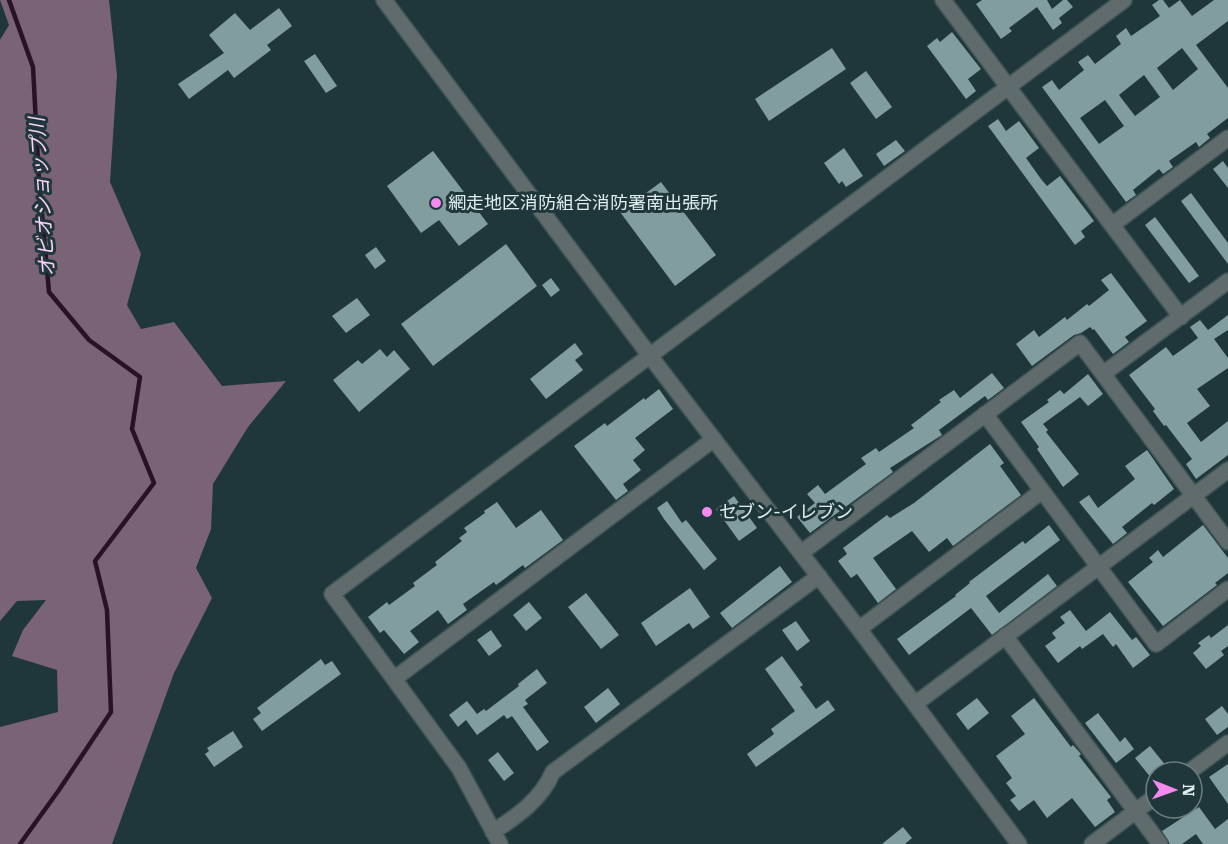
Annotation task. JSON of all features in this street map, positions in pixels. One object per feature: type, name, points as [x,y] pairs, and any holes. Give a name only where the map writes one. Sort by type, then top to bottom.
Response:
[{"type":"street","points":[[384,0],[1019,844]]},
{"type":"street","points":[[819,576],[553,772],[536,799],[496,838],[459,768],[332,594],[1124,0]]},
{"type":"street","points":[[945,1],[1181,317]]},
{"type":"street","points":[[1112,225],[1228,138]]},
{"type":"street","points":[[1103,374],[1228,281]]},
{"type":"street","points":[[801,552],[1080,343],[1228,542]]},
{"type":"street","points":[[985,414],[1156,644],[1228,589]]},
{"type":"street","points":[[394,679],[714,439]]},
{"type":"street","points":[[915,704],[1228,470]]},
{"type":"street","points":[[859,629],[1042,491]]},
{"type":"street","points":[[1005,636],[1160,844]]},
{"type":"street","points":[[1204,761],[1228,744]]},
{"type":"street","points":[[1092,844],[1144,805]]},
{"type":"shaded area","points":[[0,0],[109,0],[117,75],[110,182],[141,254],[127,305],[141,329],[174,322],[222,386],[286,381],[248,427],[213,484],[211,529],[196,568],[212,598],[174,673],[112,844],[0,844],[0,727],[58,712],[57,670],[12,656],[23,630],[46,600],[17,601],[0,621],[0,40],[9,25]]},
{"type":"building","points":[[982,0],[1047,0],[1052,9],[1063,0],[1067,0],[1073,7],[1059,18],[1062,23],[1053,30],[1037,7],[1009,28],[1012,31],[1001,39],[976,4]]},
{"type":"building","points":[[1163,0],[1169,8],[1180,0],[1192,16],[1214,0],[1228,0],[1228,21],[1196,45],[1228,88],[1228,118],[1207,134],[1210,138],[1199,147],[1196,142],[1169,161],[1173,167],[1163,174],[1159,169],[1133,190],[1136,195],[1126,202],[1042,87],[1052,80],[1059,90],[1084,70],[1078,62],[1088,55],[1095,64],[1121,44],[1116,36],[1126,28],[1131,36],[1160,16],[1152,5]],"holes":[[[1182,48],[1198,69],[1173,90],[1157,68]],[[1144,75],[1160,97],[1135,116],[1119,95]],[[1105,100],[1124,126],[1099,144],[1080,118]]]},
{"type":"building","points":[[279,8],[292,26],[267,45],[271,50],[234,78],[228,70],[189,99],[178,84],[224,53],[209,35],[235,13],[250,30]]},
{"type":"building","points":[[952,32],[981,69],[968,79],[976,91],[966,99],[927,46],[937,38],[940,42]]},
{"type":"building","points":[[832,48],[846,69],[769,121],[755,99]]},
{"type":"building","points":[[315,54],[337,86],[326,93],[304,61]]},
{"type":"building","points":[[866,71],[892,107],[876,119],[850,83]]},
{"type":"building","points":[[998,119],[1006,131],[1019,121],[1039,148],[1026,158],[1041,179],[1047,186],[1060,176],[1094,221],[1081,231],[1085,237],[1075,245],[988,126]]},
{"type":"building","points":[[896,140],[905,151],[884,166],[876,154]]},
{"type":"building","points":[[844,148],[863,176],[846,187],[842,181],[839,184],[824,163]]},
{"type":"building","name":"網走地区消防組合消防署南出張所","points":[[433,151],[488,224],[459,246],[439,220],[421,233],[387,186]]},
{"type":"building","points":[[1223,161],[1228,168],[1228,188],[1213,169]]},
{"type":"building","points":[[661,182],[716,255],[675,286],[620,212]]},
{"type":"building","points":[[1191,193],[1228,243],[1228,264],[1181,201]]},
{"type":"building","points":[[1155,217],[1199,276],[1189,283],[1145,225]]},
{"type":"building","points":[[506,244],[537,286],[433,366],[401,324]]},
{"type":"building","points":[[376,247],[386,261],[375,269],[365,255]]},
{"type":"building","points":[[1111,273],[1147,321],[1125,337],[1129,342],[1113,354],[1090,327],[1074,335],[1032,366],[1016,344],[1034,330],[1039,337],[1065,317],[1067,320],[1087,304],[1089,306],[1109,290],[1101,280]]},
{"type":"building","points":[[551,278],[560,290],[551,297],[542,285]]},
{"type":"building","points":[[357,298],[370,315],[346,333],[332,316]]},
{"type":"building","points":[[1228,315],[1228,330],[1214,339],[1228,358],[1228,368],[1197,389],[1210,406],[1187,423],[1201,442],[1228,421],[1228,455],[1196,479],[1186,464],[1192,459],[1166,425],[1164,426],[1153,411],[1155,409],[1129,375],[1166,347],[1173,356],[1198,338],[1190,327],[1200,320],[1208,330]]},
{"type":"building","points":[[575,343],[583,354],[575,360],[583,370],[546,399],[530,379]]},
{"type":"building","points":[[380,349],[387,357],[394,350],[410,369],[359,412],[333,380],[358,360],[362,364]]},
{"type":"building","points":[[992,373],[1004,388],[988,400],[985,396],[939,430],[942,435],[890,468],[893,472],[810,533],[797,517],[815,503],[807,494],[818,485],[825,494],[866,464],[861,458],[876,448],[879,452],[914,428],[911,425],[941,402],[939,400],[954,390],[960,398]]},
{"type":"building","points":[[1088,374],[1103,394],[1088,406],[1080,397],[1043,424],[1048,430],[1046,432],[1079,474],[1063,487],[1021,422],[1049,402],[1047,400],[1060,390],[1064,394]]},
{"type":"building","points":[[659,389],[673,409],[635,438],[645,450],[633,460],[641,470],[623,484],[628,491],[616,500],[574,446],[605,423],[607,426]]},
{"type":"building","points":[[990,444],[1004,463],[1000,466],[1021,495],[953,546],[947,538],[929,552],[912,531],[873,558],[896,589],[878,603],[857,574],[851,578],[838,561],[847,554],[843,548],[887,515],[890,518],[914,503]]},
{"type":"building","points":[[1147,450],[1174,489],[1122,527],[1127,533],[1113,544],[1079,502],[1089,495],[1098,508],[1135,479],[1125,466]]},
{"type":"building","points":[[734,496],[757,528],[739,541],[716,509]]},
{"type":"building","points":[[667,501],[682,523],[686,520],[717,559],[704,570],[657,508]]},
{"type":"building","points":[[497,502],[516,528],[541,510],[563,540],[525,568],[523,565],[496,585],[494,582],[463,604],[467,610],[448,624],[438,610],[410,631],[419,642],[404,654],[384,630],[380,633],[368,617],[387,602],[389,605],[415,586],[413,583],[437,565],[435,562],[462,541],[459,538],[467,532],[464,528]]},
{"type":"building","points":[[1049,525],[1060,540],[986,596],[999,613],[1048,574],[1057,586],[992,635],[971,608],[909,655],[897,639],[956,596],[969,582],[1023,541],[1025,544]]},
{"type":"building","points":[[1203,525],[1228,558],[1228,573],[1215,583],[1217,585],[1163,626],[1128,582],[1153,562],[1149,558],[1158,550],[1163,557]]},
{"type":"building","points":[[780,566],[792,582],[732,628],[720,613]]},
{"type":"building","points":[[690,588],[710,617],[693,629],[689,623],[656,646],[641,623]]},
{"type":"building","points":[[586,593],[619,635],[601,649],[568,607]]},
{"type":"building","points":[[529,602],[542,618],[526,631],[513,615]]},
{"type":"building","points":[[1070,610],[1086,631],[1110,612],[1132,640],[1136,637],[1150,655],[1133,668],[1116,644],[1113,647],[1103,634],[1082,649],[1080,646],[1058,663],[1045,646],[1056,638],[1052,633],[1065,623],[1060,617]]},
{"type":"building","points":[[796,621],[810,641],[797,651],[782,630]]},
{"type":"building","points":[[1228,625],[1228,646],[1221,651],[1224,655],[1206,669],[1193,653],[1201,646],[1198,643],[1209,635],[1211,638]]},
{"type":"building","points":[[491,630],[502,646],[489,656],[477,640]]},
{"type":"building","points":[[782,656],[803,685],[800,687],[816,709],[828,700],[835,710],[756,767],[747,754],[774,734],[771,729],[795,711],[765,669]]},
{"type":"building","points":[[321,659],[325,665],[332,661],[341,674],[262,731],[253,719],[261,713],[257,708]]},
{"type":"building","points":[[537,669],[547,683],[525,700],[528,704],[523,707],[549,742],[537,751],[512,716],[507,719],[504,715],[477,735],[466,720],[458,727],[449,715],[467,701],[477,714],[484,709],[486,711]]},
{"type":"building","points":[[608,688],[620,704],[596,723],[584,707]]},
{"type":"building","points":[[977,698],[989,713],[968,730],[956,714]]},
{"type":"building","points":[[1034,698],[1071,747],[1073,745],[1081,754],[1079,756],[1111,797],[1107,800],[1115,812],[1095,827],[1072,798],[1047,818],[1034,800],[1019,811],[1010,800],[1016,796],[1006,783],[1012,778],[996,756],[1025,734],[1011,716]]},
{"type":"building","points":[[1222,706],[1228,714],[1228,727],[1217,735],[1205,719]]},
{"type":"building","points":[[1098,713],[1120,742],[1125,737],[1134,749],[1116,763],[1085,723]]},
{"type":"building","points":[[233,731],[243,747],[214,767],[205,754],[209,751],[207,748]]},
{"type":"building","points":[[1150,746],[1161,760],[1144,760],[1144,769],[1135,758]]},
{"type":"building","points":[[498,752],[514,773],[504,781],[488,760]]},
{"type":"building","points":[[1228,764],[1228,804],[1209,777]]},
{"type":"building","points":[[1204,814],[1215,829],[1228,819],[1228,844],[1203,844],[1196,834],[1182,844],[1170,844],[1162,831],[1179,820],[1204,820]]},
{"type":"building","points":[[903,827],[912,838],[905,844],[882,844]]},
{"type":"waterway","name":"オビオショップ川","points":[[9,0],[33,67],[39,181],[49,292],[89,340],[140,377],[132,429],[154,483],[95,561],[107,610],[111,712],[20,844]]},
{"type":"place","name":"網走地区消防組合消防署南出張所","points":[[436,203]]},
{"type":"place","name":"セブン-イレブン","points":[[707,512]]}]
